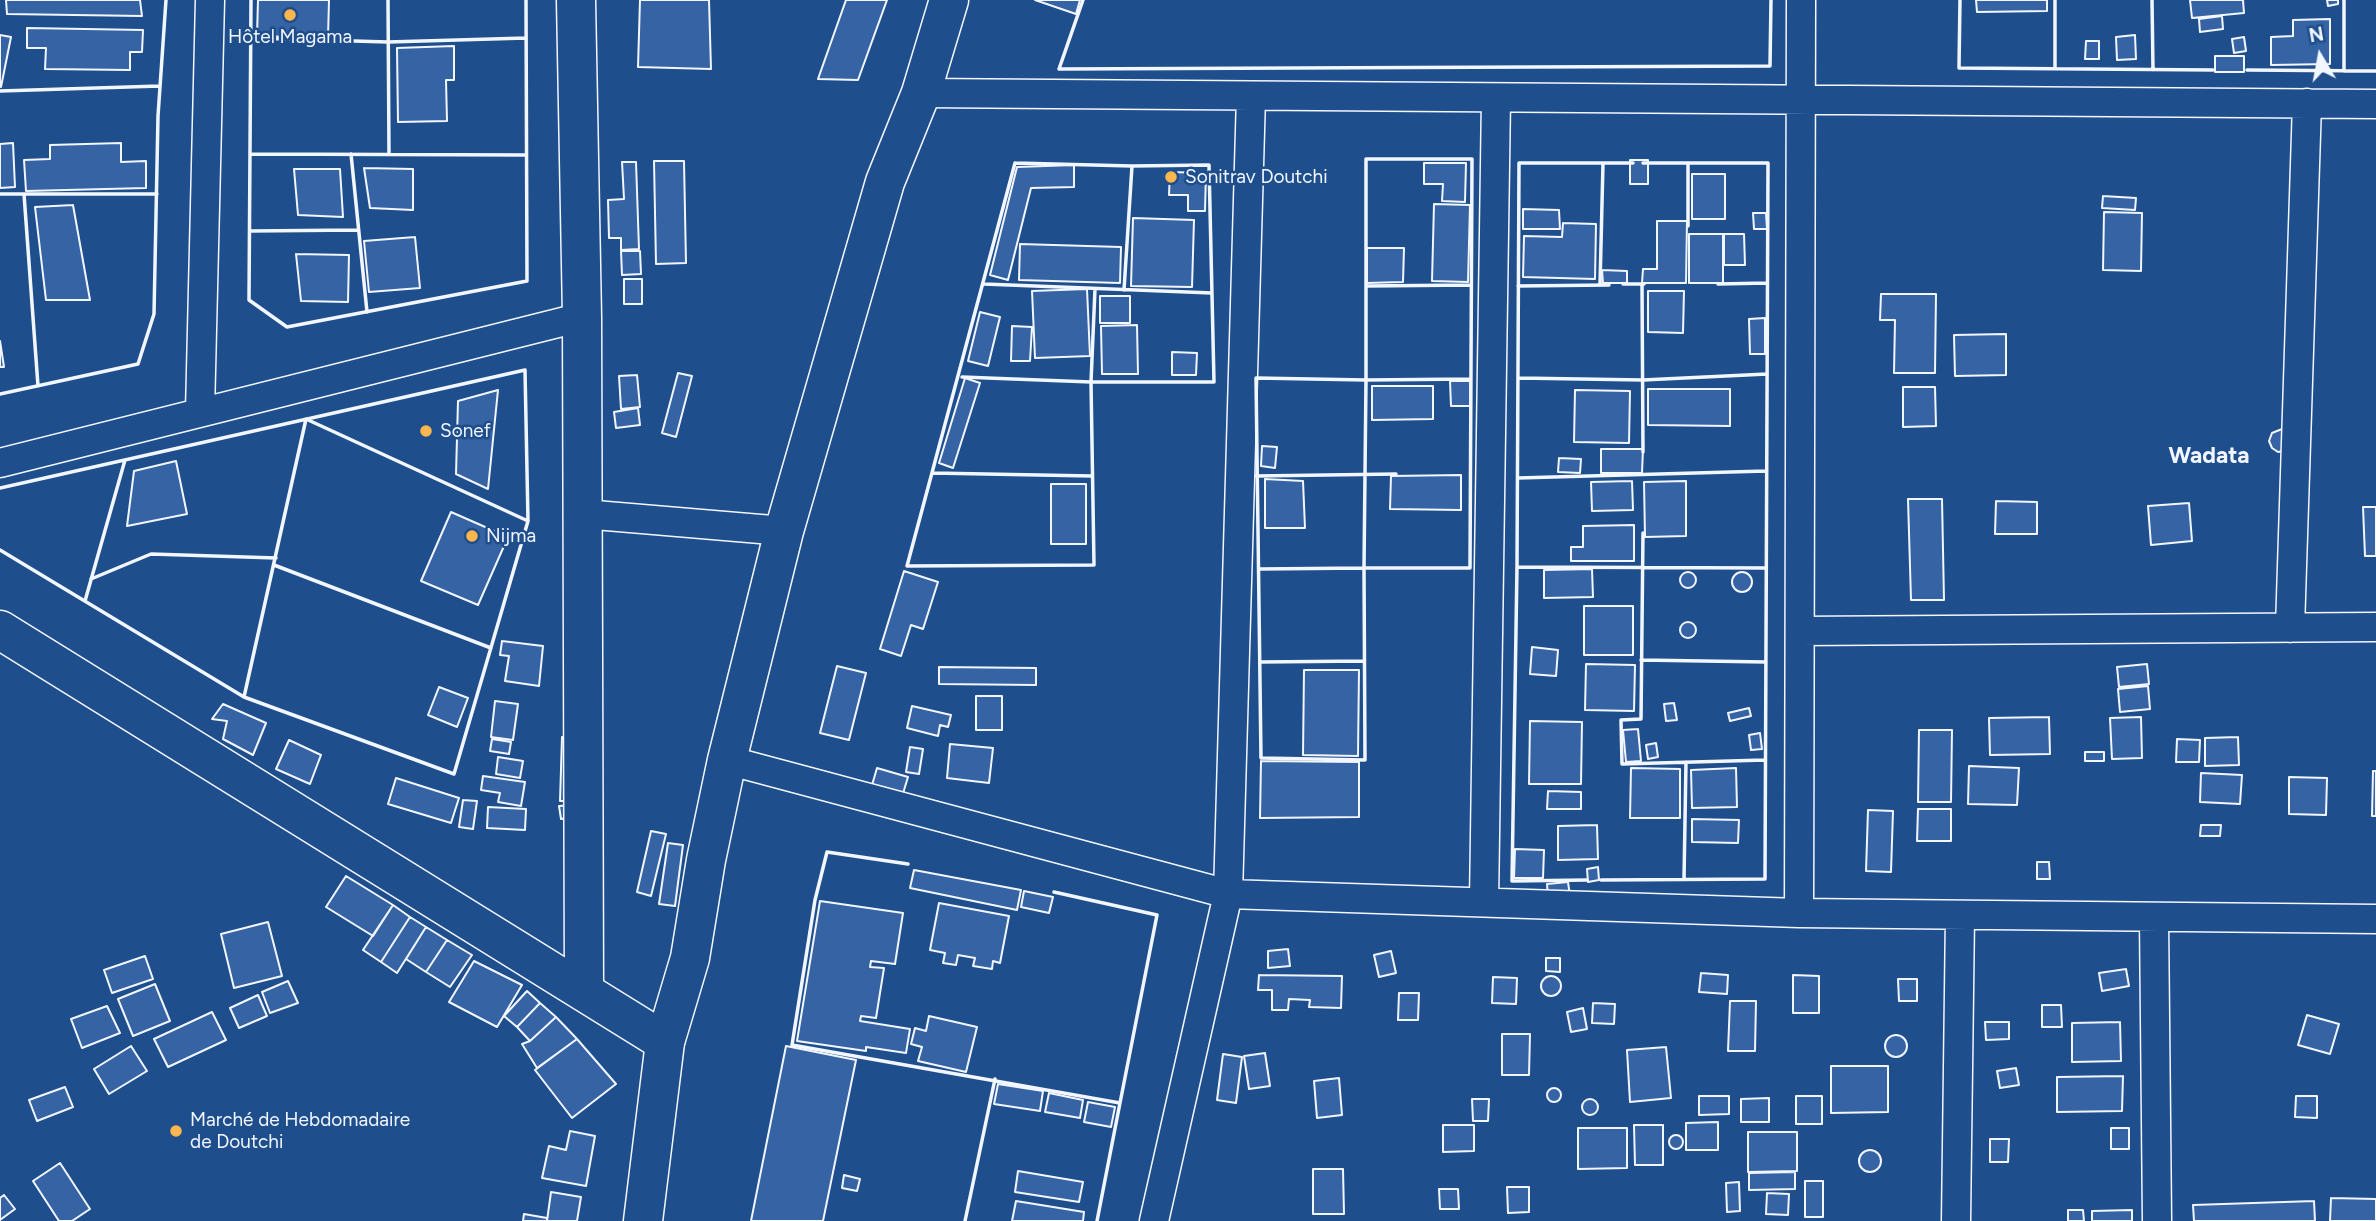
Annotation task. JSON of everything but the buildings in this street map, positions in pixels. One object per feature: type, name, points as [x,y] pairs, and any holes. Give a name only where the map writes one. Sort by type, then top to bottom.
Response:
[{"type":"main road","points":[[576,0],[582,317],[584,991]]},
{"type":"main road","points":[[643,1221],[665,1042],[690,958],[706,860],[727,760],[784,531],[885,182],[921,93],[949,0]]},
{"type":"main road","points":[[0,630],[665,1042]]},
{"type":"street","points":[[200,412],[210,0]]},
{"type":"street","points":[[1799,913],[1801,0]]},
{"type":"street","points":[[921,93],[2376,104]]},
{"type":"street","points":[[1154,1221],[1228,894],[1251,96]]},
{"type":"street","points":[[1484,902],[1496,98]]},
{"type":"street","points":[[2290,628],[2307,103]]},
{"type":"street","points":[[0,463],[582,317]]},
{"type":"street","points":[[583,514],[784,531]]},
{"type":"street","points":[[1800,631],[2376,627]]},
{"type":"street","points":[[727,760],[1228,894],[1799,913],[2376,919]]},
{"type":"street","points":[[1956,1221],[1960,915]]},
{"type":"street","points":[[2154,918],[2157,1221]]},
{"type":"wall","points":[[0,394],[138,364],[154,314],[158,116],[166,0]]},
{"type":"wall","points":[[251,0],[249,300],[287,327],[527,281],[526,0]]},
{"type":"wall","points":[[388,0],[389,154]]},
{"type":"wall","points":[[1083,0],[1059,69],[1770,66],[1771,0]]},
{"type":"wall","points":[[1960,0],[1959,68],[2213,70]]},
{"type":"wall","points":[[2055,0],[2055,69]]},
{"type":"wall","points":[[2152,0],[2153,70]]},
{"type":"wall","points":[[2344,0],[2344,71]]},
{"type":"wall","points":[[251,38],[388,42],[526,38]]},
{"type":"wall","points":[[2247,70],[2376,71]]},
{"type":"wall","points":[[0,91],[160,86]]},
{"type":"wall","points":[[250,154],[526,155]]},
{"type":"wall","points":[[351,154],[367,312]]},
{"type":"wall","points":[[1366,159],[1472,159],[1470,568],[1364,568],[1365,760],[1261,758],[1256,378],[1366,380],[1366,159]]},
{"type":"wall","points":[[1015,163],[1209,165],[1214,382],[1091,382],[1094,565],[907,566],[1015,163]]},
{"type":"wall","points":[[1587,880],[1512,881],[1519,163],[1633,163]]},
{"type":"wall","points":[[1600,285],[1603,163]]},
{"type":"wall","points":[[1601,880],[1765,879],[1768,163],[1643,163]]},
{"type":"wall","points":[[1688,163],[1688,226]]},
{"type":"wall","points":[[1124,290],[1132,166]]},
{"type":"wall","points":[[0,194],[157,194]]},
{"type":"wall","points":[[24,194],[38,386]]},
{"type":"wall","points":[[250,231],[358,230]]},
{"type":"wall","points":[[1718,284],[1767,283]]},
{"type":"wall","points":[[984,284],[1212,293]]},
{"type":"wall","points":[[1623,284],[1644,284]]},
{"type":"wall","points":[[1642,284],[1643,452]]},
{"type":"wall","points":[[1366,286],[1471,285]]},
{"type":"wall","points":[[1518,286],[1609,285]]},
{"type":"wall","points":[[962,377],[1091,382],[1095,289]]},
{"type":"wall","points":[[0,488],[525,370],[528,521],[454,774],[244,697],[0,550]]},
{"type":"wall","points":[[1518,378],[1643,380],[1767,374]]},
{"type":"wall","points":[[1259,569],[1364,568],[1366,380],[1471,379]]},
{"type":"wall","points":[[244,697],[306,419],[528,521]]},
{"type":"wall","points":[[85,601],[125,460]]},
{"type":"wall","points":[[1518,478],[1766,471]]},
{"type":"wall","points":[[932,473],[1092,476]]},
{"type":"wall","points":[[1256,476],[1396,474]]},
{"type":"wall","points":[[1643,533],[1641,719],[1621,720],[1622,764],[1765,760]]},
{"type":"wall","points":[[91,579],[151,554],[276,558]]},
{"type":"wall","points":[[274,565],[491,648]]},
{"type":"wall","points":[[1517,567],[1766,568]]},
{"type":"wall","points":[[1641,660],[1766,662]]},
{"type":"wall","points":[[1261,662],[1364,661]]},
{"type":"wall","points":[[1684,879],[1686,762]]},
{"type":"wall","points":[[908,864],[827,852],[815,900],[792,1045],[1120,1103],[1097,1221]]},
{"type":"wall","points":[[1054,892],[1157,915],[1120,1103]]},
{"type":"wall","points":[[965,1221],[995,1079]]},
{"type":"place","name":"Hôtel Magama","points":[[290,15]]},
{"type":"place","name":"Sonitrav Doutchi","points":[[1171,177]]},
{"type":"place","name":"Sonef","points":[[426,431]]},
{"type":"place","name":"Nijma","points":[[472,536]]},
{"type":"place","name":"Marché de Hebdomadaire de Doutchi","points":[[176,1131]]},
{"type":"district","name":"Wadata","points":[[2209,456]]}]
